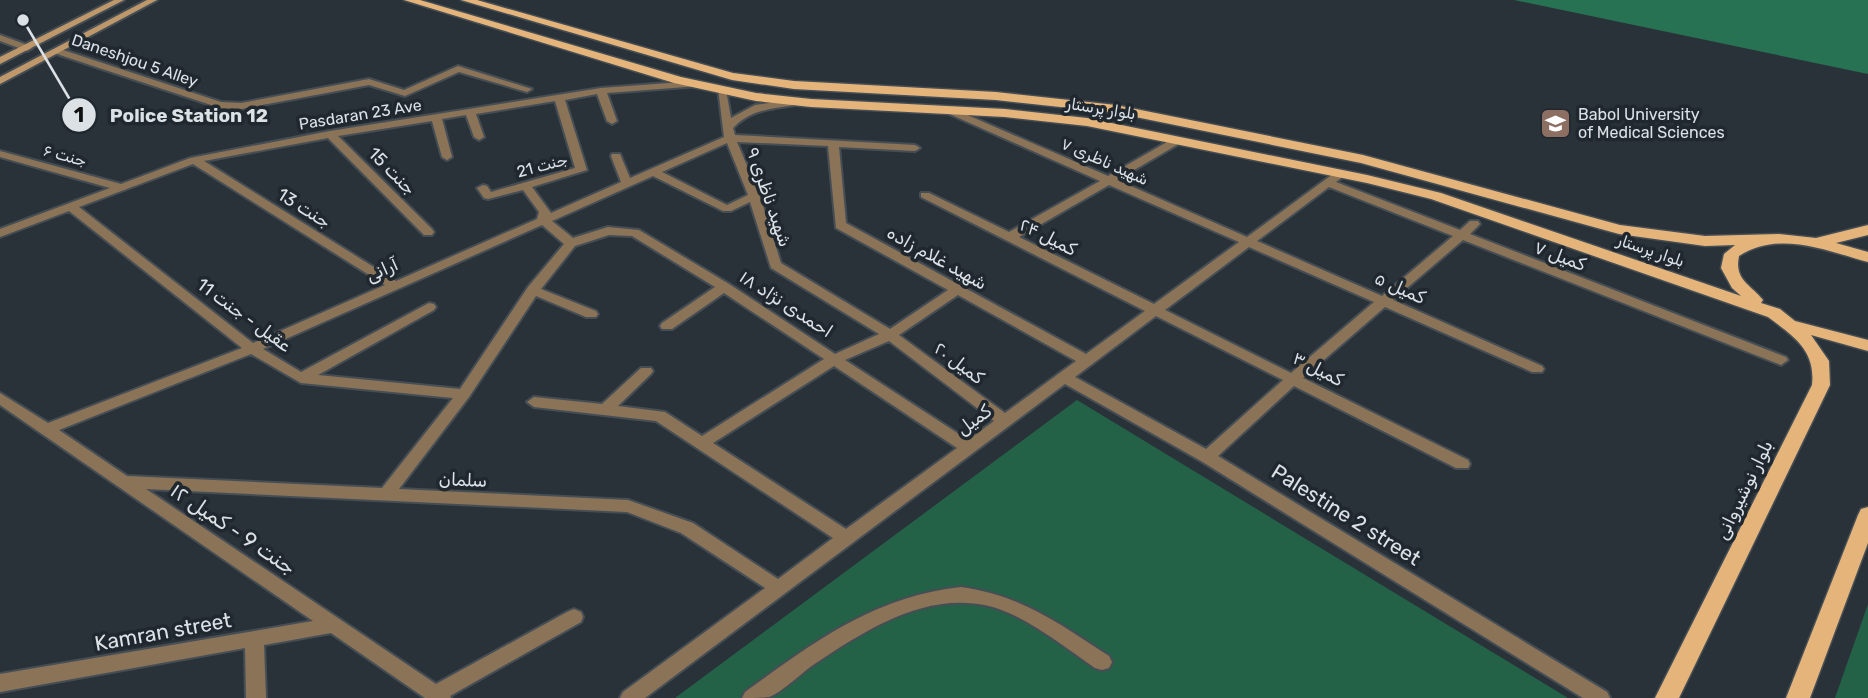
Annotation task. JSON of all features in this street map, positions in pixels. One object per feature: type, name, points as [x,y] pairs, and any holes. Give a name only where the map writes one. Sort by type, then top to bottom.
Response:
[{"type":"main road","points":[[0,61],[120,0]]},
{"type":"main road","points":[[0,81],[153,0]]},
{"type":"main road","name":"بلوار پرستار","points":[[409,0],[721,90],[796,102],[949,110],[1098,124],[1178,140],[1335,178],[1436,196],[1774,313]]},
{"type":"main road","name":"بلوار پرستار","points":[[466,0],[732,76],[794,85],[996,96],[1116,109],[1363,159],[1619,229],[1696,241],[1769,240],[1815,243]]},
{"type":"main road","points":[[1815,243],[1868,230]]},
{"type":"main road","points":[[1769,240],[1737,248],[1729,260],[1729,268],[1748,295],[1774,313],[1810,330],[1868,346]]},
{"type":"main road","points":[[1815,243],[1868,257]]},
{"type":"main road","name":"بلوار نوشیروانی","points":[[1667,698],[1821,385],[1824,372],[1814,346],[1774,313]]},
{"type":"main road","points":[[1798,698],[1868,515]]},
{"type":"street","points":[[0,38],[27,48]]},
{"type":"street","name":"Daneshjou 5 Alley","points":[[57,51],[220,105],[241,106],[369,82],[405,93],[457,69],[527,89]]},
{"type":"street","name":"Pasdaran 23 Ave","points":[[0,233],[194,160],[331,134],[559,97],[696,84]]},
{"type":"street","name":"شهید ناظری ۹","points":[[721,90],[729,132],[754,196],[775,265],[890,335]]},
{"type":"street","points":[[601,91],[612,121]]},
{"type":"street","name":"جنت 21","points":[[483,188],[488,196],[581,170],[559,97]]},
{"type":"street","name":"آرانی","points":[[47,429],[252,349],[653,172],[729,132],[738,115],[750,110],[796,102]]},
{"type":"street","name":"شهید ناظری ۷","points":[[949,110],[1248,242]]},
{"type":"street","points":[[470,112],[479,136]]},
{"type":"street","points":[[436,117],[447,157]]},
{"type":"street","points":[[729,132],[833,145],[915,148]]},
{"type":"street","name":"جنت 15","points":[[331,134],[428,232]]},
{"type":"street","points":[[1010,237],[1110,182],[1178,140]]},
{"type":"street","name":"شهید غلام زاده","points":[[833,145],[840,225],[1087,360]]},
{"type":"street","name":"جنت ۶","points":[[0,154],[121,187]]},
{"type":"street","points":[[616,156],[628,183]]},
{"type":"street","name":"جنت 13","points":[[194,160],[395,286]]},
{"type":"street","points":[[653,172],[727,209],[754,196]]},
{"type":"street","name":"کمیل ۷","points":[[1335,178],[1460,236],[1781,360]]},
{"type":"street","name":"کمیل","points":[[630,698],[1335,178]]},
{"type":"street","points":[[385,496],[464,394],[533,290],[571,243],[543,220],[545,212],[525,185]]},
{"type":"street","name":"کمیل ۲۴","points":[[925,195],[1156,310]]},
{"type":"street","name":"عقیل - جنت 11","points":[[70,206],[252,349],[301,378],[464,394]]},
{"type":"street","points":[[1208,457],[1294,378],[1474,224]]},
{"type":"street","name":"احمدی نژاد ۱۸","points":[[571,243],[608,231],[635,233],[724,287],[968,448]]},
{"type":"street","name":"کمیل ۵","points":[[1248,242],[1537,369]]},
{"type":"street","points":[[667,326],[724,287]]},
{"type":"street","points":[[701,444],[835,359],[890,335],[958,289]]},
{"type":"street","points":[[533,290],[591,314]]},
{"type":"street","points":[[301,378],[429,307]]},
{"type":"street","name":"کمیل ۳","points":[[1156,310],[1462,464]]},
{"type":"street","name":"کمیل ۲۰","points":[[890,335],[1005,421]]},
{"type":"street","points":[[605,410],[646,371]]},
{"type":"street","name":"Palestine 2 street","points":[[1065,377],[1208,457],[1600,698]]},
{"type":"street","name":"جنت 9 - کمیل ۱۲","points":[[0,398],[438,696]]},
{"type":"street","points":[[534,402],[660,416],[846,538]]},
{"type":"street","name":"سلمان","points":[[124,482],[628,506],[687,528],[778,589]]},
{"type":"street","points":[[752,698],[830,642],[898,606],[937,598],[971,595],[992,600],[1055,631],[1102,662]]},
{"type":"street","points":[[438,696],[574,617]]},
{"type":"street","name":"Kamran street","points":[[0,683],[334,625]]},
{"type":"street","points":[[254,639],[256,698]]},
{"type":"green space","points":[[1514,0],[1868,0],[1868,74]]},
{"type":"green space","points":[[1077,400],[1568,698],[675,698]]},
{"type":"green space","points":[[1868,604],[1868,698],[1835,698]]},
{"type":"place","name":"Police Station 12","points":[[23,20]]},
{"type":"place","name":"Babol University of Medical Sciences","points":[[1555,123]]}]
